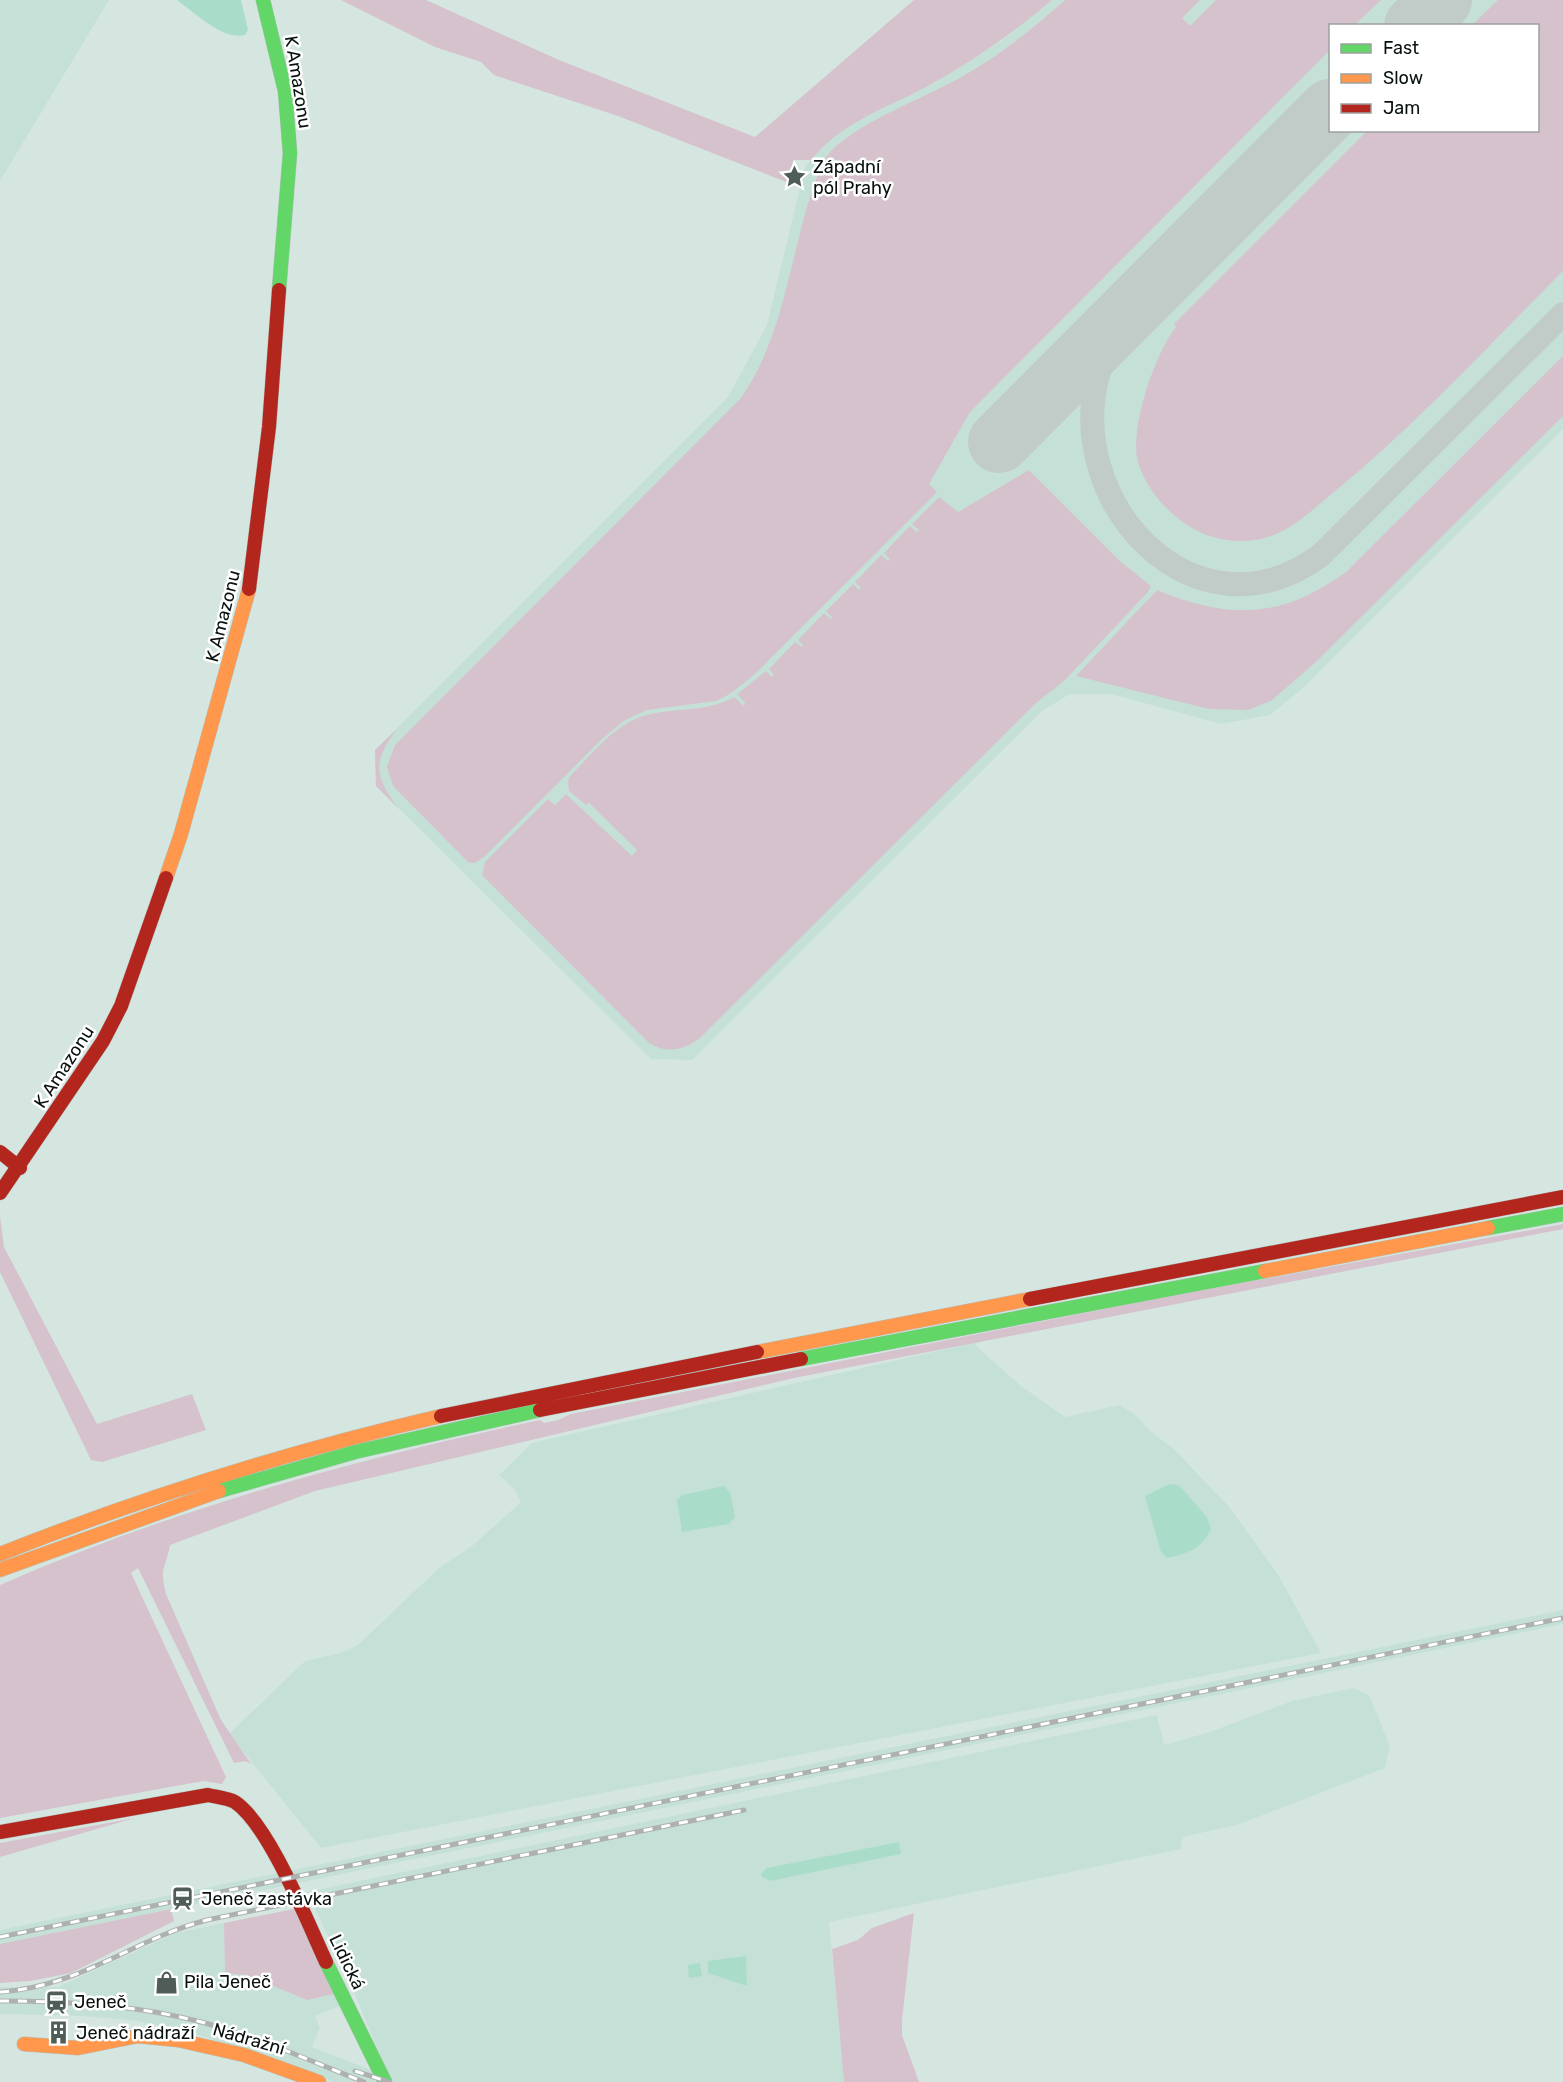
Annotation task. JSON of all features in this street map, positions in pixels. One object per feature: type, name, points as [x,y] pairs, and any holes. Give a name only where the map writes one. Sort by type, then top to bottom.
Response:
[{"type":"main road","name":"K Amazonu","points":[[0,1194],[20,1168],[103,1041],[122,1006],[181,834],[248,600],[269,427],[290,153],[285,91],[263,0]]},
{"type":"main road","points":[[0,1152],[20,1168]]},
{"type":"main road","points":[[0,1554],[150,1497],[259,1462],[458,1411],[1563,1197]]},
{"type":"main road","points":[[0,1570],[153,1512],[231,1487],[317,1462],[471,1424],[619,1393],[1563,1214]]},
{"type":"main road","name":"Lidická","points":[[0,1832],[200,1794],[233,1801],[254,1819],[269,1844],[385,2082]]},
{"type":"main road","name":"Nádražní","points":[[24,2044],[78,2048],[138,2036],[178,2040],[244,2055],[319,2082]]},
{"type":"shaded area","points":[[0,0],[109,0],[0,181]]},
{"type":"shaded area","points":[[177,0],[241,0],[248,30],[245,35],[227,34],[209,24]]},
{"type":"shaded area","points":[[341,0],[426,0],[559,60],[755,137],[914,0],[1052,0],[1007,36],[959,68],[850,126],[823,147],[811,160],[793,160],[790,177],[799,182],[799,187],[618,116],[494,75],[481,62],[435,47]]},
{"type":"shaded area","points":[[1052,0],[1563,0],[1563,429],[1303,688],[1270,715],[1221,724],[1111,694],[1070,694],[1042,711],[692,1060],[651,1059],[376,786],[375,750],[728,397],[767,325],[805,167],[821,147],[845,127],[926,87],[1002,40]]},
{"type":"shaded area","points":[[1065,0],[1200,0],[1182,18],[1190,26],[1216,0],[1381,0],[1356,24],[1329,24],[1329,51],[970,412],[929,484],[937,492],[754,675],[730,694],[716,701],[647,710],[625,720],[602,739],[484,857],[475,863],[468,862],[393,786],[387,767],[395,745],[741,398],[757,372],[769,344],[820,169],[834,174],[839,161],[834,159],[832,165],[823,162],[834,149],[868,124],[983,64]]},
{"type":"shaded area","points":[[1498,0],[1563,0],[1563,271],[1394,440],[1296,523],[1271,536],[1247,541],[1224,540],[1190,527],[1155,495],[1141,471],[1136,448],[1141,412],[1152,372],[1176,327],[1174,324],[1366,132],[1539,132],[1539,24],[1473,24]]},
{"type":"shaded area","points":[[1563,356],[1563,416],[1317,661],[1271,701],[1248,710],[1209,709],[1076,676],[1157,590],[1208,606],[1232,610],[1254,610],[1299,599],[1346,572]]},
{"type":"shaded area","points":[[1029,470],[1121,562],[1151,586],[1148,592],[1065,680],[1036,703],[699,1039],[687,1046],[675,1049],[662,1049],[649,1043],[482,875],[485,862],[548,799],[555,805],[566,794],[632,856],[637,850],[589,803],[586,805],[569,791],[570,776],[613,733],[632,720],[654,713],[701,708],[734,697],[744,706],[745,703],[737,694],[766,671],[772,677],[774,675],[769,669],[795,642],[802,647],[803,645],[798,640],[824,613],[831,619],[832,617],[826,611],[853,584],[859,590],[861,588],[855,582],[881,555],[888,561],[890,559],[884,553],[910,526],[917,532],[919,530],[912,524],[939,497],[958,512]]},
{"type":"shaded area","points":[[398,728],[384,750],[379,768],[385,787],[399,809],[376,786],[375,750]]},
{"type":"shaded area","points":[[0,1216],[4,1247],[97,1424],[192,1394],[206,1430],[102,1462],[91,1460],[0,1272]]},
{"type":"shaded area","points":[[1563,1224],[1563,1229],[794,1378],[315,1491],[170,1545],[163,1573],[166,1594],[221,1720],[251,1764],[245,1761],[234,1763],[138,1568],[131,1573],[226,1777],[222,1784],[203,1781],[0,1818],[0,1585],[65,1558],[198,1510],[266,1489],[333,1469],[471,1435],[540,1420],[544,1423],[571,1414],[1161,1298]]},
{"type":"shaded area","points":[[977,1342],[976,1346],[1021,1386],[1065,1417],[1120,1405],[1136,1415],[1149,1430],[1174,1449],[1230,1508],[1279,1576],[1321,1653],[321,1848],[229,1734],[305,1661],[341,1653],[358,1645],[439,1568],[472,1546],[521,1502],[514,1489],[499,1475],[532,1443]]},
{"type":"shaded area","points":[[1169,1484],[1179,1485],[1207,1517],[1211,1529],[1194,1549],[1167,1558],[1161,1552],[1145,1496]]},
{"type":"shaded area","points":[[724,1486],[730,1492],[735,1517],[729,1524],[682,1532],[677,1500],[682,1495]]},
{"type":"shaded area","points":[[1563,1610],[1563,1624],[0,1944],[0,1930]]},
{"type":"shaded area","points":[[1353,1688],[1369,1695],[1390,1746],[1385,1768],[1237,1825],[1182,1837],[1181,1849],[829,1922],[844,2082],[333,2082],[267,2056],[188,2032],[138,2021],[84,2016],[0,2014],[0,1987],[58,1987],[176,1933],[224,1923],[225,1974],[247,1975],[307,2000],[334,1994],[339,2006],[315,2016],[320,2028],[312,2047],[389,2077],[347,1975],[307,1892],[1157,1715],[1164,1745],[1210,1732],[1292,1701]]},
{"type":"shaded area","points":[[135,1818],[128,1820],[0,1857],[0,1843]]},
{"type":"shaded area","points":[[899,1842],[901,1854],[770,1881],[761,1874],[767,1868]]},
{"type":"shaded area","points":[[171,1909],[174,1921],[71,1973],[30,1981],[0,1983],[0,1944]]},
{"type":"shaded area","points":[[294,1909],[334,1994],[307,2000],[247,1975],[225,1974],[224,1923]]},
{"type":"shaded area","points":[[914,1913],[902,2035],[919,2082],[844,2082],[832,1949],[858,1940],[872,1928]]},
{"type":"shaded area","points":[[746,1956],[747,1986],[708,1973],[708,1961]]},
{"type":"shaded area","points":[[700,1963],[702,1976],[689,1978],[688,1965]]},
{"type":"taxiway","points":[[1198,244],[1141,301],[1117,332],[1100,368],[1092,418],[1099,466],[1119,510],[1148,546],[1185,572],[1228,584],[1274,579],[1321,555],[1563,314]]},
{"type":"runway","points":[[1417,24],[1441,0]]},
{"type":"runway","points":[[999,442],[1329,111]]},
{"type":"railway","points":[[0,1937],[1563,1618]]},
{"type":"railway","points":[[0,1992],[57,1981],[154,1939],[207,1920],[744,1810]]},
{"type":"railway","points":[[0,2001],[103,2005],[180,2017],[285,2050],[364,2082]]},
{"type":"railway","points":[[355,2071],[389,2082]]},
{"type":"traffic: fast","points":[[263,0],[285,91],[290,153],[279,290]]},
{"type":"traffic: fast","points":[[1488,1228],[1563,1214]]},
{"type":"traffic: fast","points":[[801,1359],[1265,1271]]},
{"type":"traffic: fast","points":[[219,1491],[355,1452],[540,1410]]},
{"type":"traffic: fast","points":[[326,1962],[385,2082]]},
{"type":"traffic: slow","points":[[166,878],[181,834],[249,589]]},
{"type":"traffic: slow","points":[[1265,1271],[1488,1228]]},
{"type":"traffic: slow","points":[[757,1352],[1030,1299]]},
{"type":"traffic: slow","points":[[0,1554],[108,1513],[218,1477],[329,1444],[441,1416]]},
{"type":"traffic: slow","points":[[0,1570],[219,1491]]},
{"type":"traffic: slow","points":[[24,2044],[78,2048],[138,2036],[178,2040],[244,2055],[319,2082]]},
{"type":"traffic: jam","points":[[249,589],[269,427],[279,290]]},
{"type":"traffic: jam","points":[[0,1193],[103,1041],[121,1006],[166,878]]},
{"type":"traffic: jam","points":[[0,1152],[20,1168]]},
{"type":"traffic: jam","points":[[1030,1299],[1563,1197]]},
{"type":"traffic: jam","points":[[441,1416],[757,1352]]},
{"type":"traffic: jam","points":[[540,1410],[801,1359]]},
{"type":"traffic: jam","points":[[0,1832],[208,1795],[235,1802],[248,1814],[274,1852],[326,1962]]},
{"type":"place","name":"Západní pól Prahy","points":[[795,177]]},
{"type":"place","name":"Jeneč zastávka","points":[[183,1899]]},
{"type":"place","name":"Pila Jeneč","points":[[166,1982]]},
{"type":"place","name":"Jeneč","points":[[56,2002]]},
{"type":"place","name":"Jeneč nádraží","points":[[58,2033]]}]
